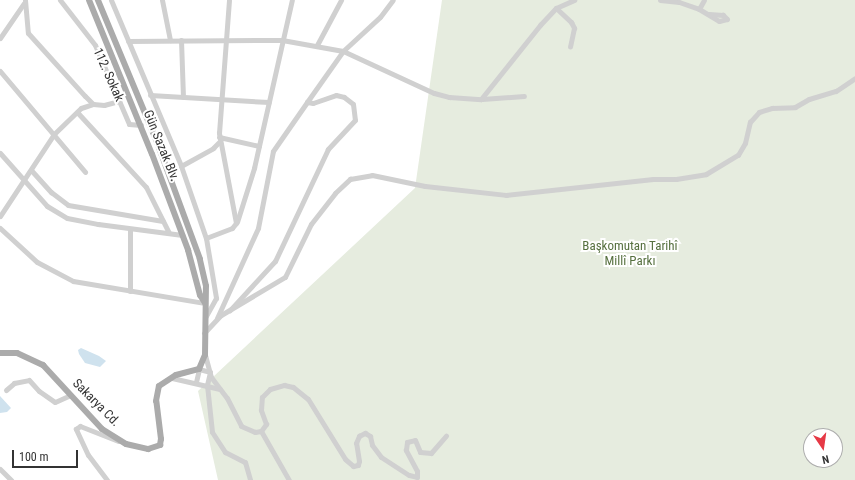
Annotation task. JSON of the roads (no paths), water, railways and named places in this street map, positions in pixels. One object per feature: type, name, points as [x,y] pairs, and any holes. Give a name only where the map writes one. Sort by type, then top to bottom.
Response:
[{"type":"main road","name":"Gün Sazak Blv.","points":[[89,0],[141,125],[182,235],[200,295],[205,303]]},
{"type":"main road","name":"Gün Sazak Blv.","points":[[98,0],[157,142],[190,230],[206,286],[206,316],[204,334],[205,355]]},
{"type":"main road","name":"Sakarya Cd.","points":[[0,353],[17,353],[36,361],[52,374],[102,429],[126,444],[148,449],[160,445],[161,430],[157,392],[159,386],[169,378]]},
{"type":"main road","points":[[169,378],[199,369],[205,355]]},
{"type":"street","name":"112. Sokak","points":[[60,0],[96,45],[130,124],[141,125]]},
{"type":"street","points":[[111,0],[181,166],[206,238],[216,298],[206,316]]},
{"type":"street","points":[[162,0],[170,40]]},
{"type":"street","points":[[229,0],[227,38],[220,98],[219,139],[236,223]]},
{"type":"street","points":[[206,238],[232,228],[236,223],[259,146],[292,0]]},
{"type":"street","points":[[317,45],[341,0]]},
{"type":"street","points":[[216,321],[258,228],[273,151],[343,51],[380,17],[393,0]]},
{"type":"street","points":[[481,99],[556,8],[574,0]]},
{"type":"street","points":[[660,0],[680,2],[709,14]]},
{"type":"street","points":[[699,9],[704,0]]},
{"type":"street","points":[[25,2],[28,33],[93,104]]},
{"type":"street","points":[[0,38],[25,2]]},
{"type":"street","points":[[556,8],[571,22],[574,28],[570,48]]},
{"type":"street","points":[[128,41],[227,38],[282,40],[317,45],[343,51],[434,93],[449,97],[481,99],[524,96]]},
{"type":"street","points":[[181,40],[183,97]]},
{"type":"street","points":[[0,71],[85,172]]},
{"type":"street","points":[[229,310],[284,277],[311,224],[334,193],[350,179],[372,175],[425,186],[506,195],[653,178],[676,179],[706,174],[738,155],[745,143],[750,122],[759,112],[772,108],[795,107],[809,99],[836,91],[855,78]]},
{"type":"street","points":[[150,95],[269,102]]},
{"type":"street","points":[[204,334],[229,310],[274,261],[328,149],[355,120],[352,104],[341,96],[307,102]]},
{"type":"street","points":[[0,216],[54,134],[77,112],[93,104],[104,105],[119,101]]},
{"type":"street","points":[[77,112],[146,187],[169,233]]},
{"type":"street","points":[[181,166],[213,148],[219,139]]},
{"type":"street","points":[[219,139],[259,146]]},
{"type":"street","points":[[0,154],[23,182],[47,206],[67,218],[130,229],[182,235]]},
{"type":"street","points":[[31,170],[51,192],[68,205],[163,221]]},
{"type":"street","points":[[0,228],[22,250],[57,274],[73,281],[205,303]]},
{"type":"street","points":[[130,229],[130,291]]},
{"type":"street","points":[[205,355],[210,372],[241,426],[255,432],[261,431],[266,424],[261,410],[262,398],[270,389],[284,386],[293,387],[308,398],[346,459],[353,466],[358,465],[355,450],[358,438],[366,433],[370,436],[372,445],[381,457],[409,475],[417,477],[417,471],[406,450],[407,442],[415,440],[420,452],[431,454],[446,436]]},
{"type":"street","points":[[196,382],[199,369],[210,372]]},
{"type":"street","points":[[210,372],[207,384],[212,432],[225,452],[245,462],[250,480]]},
{"type":"street","points":[[169,378],[207,384],[221,389]]},
{"type":"street","points":[[6,390],[14,383],[29,380],[55,402],[71,395]]},
{"type":"street","points":[[107,480],[88,455],[76,433],[77,428],[85,427],[126,444]]},
{"type":"street","points":[[261,431],[289,480]]},
{"type":"street","points":[[0,469],[11,480]]},
{"type":"water","points":[[81,348],[99,356],[106,361],[100,367],[85,363],[79,354],[78,350]]},
{"type":"water","points":[[0,396],[11,408],[7,412],[0,413]]},
{"type":"park label","name":"Başkomutan Tarihî Millî Parkı","points":[[630,254]]}]
